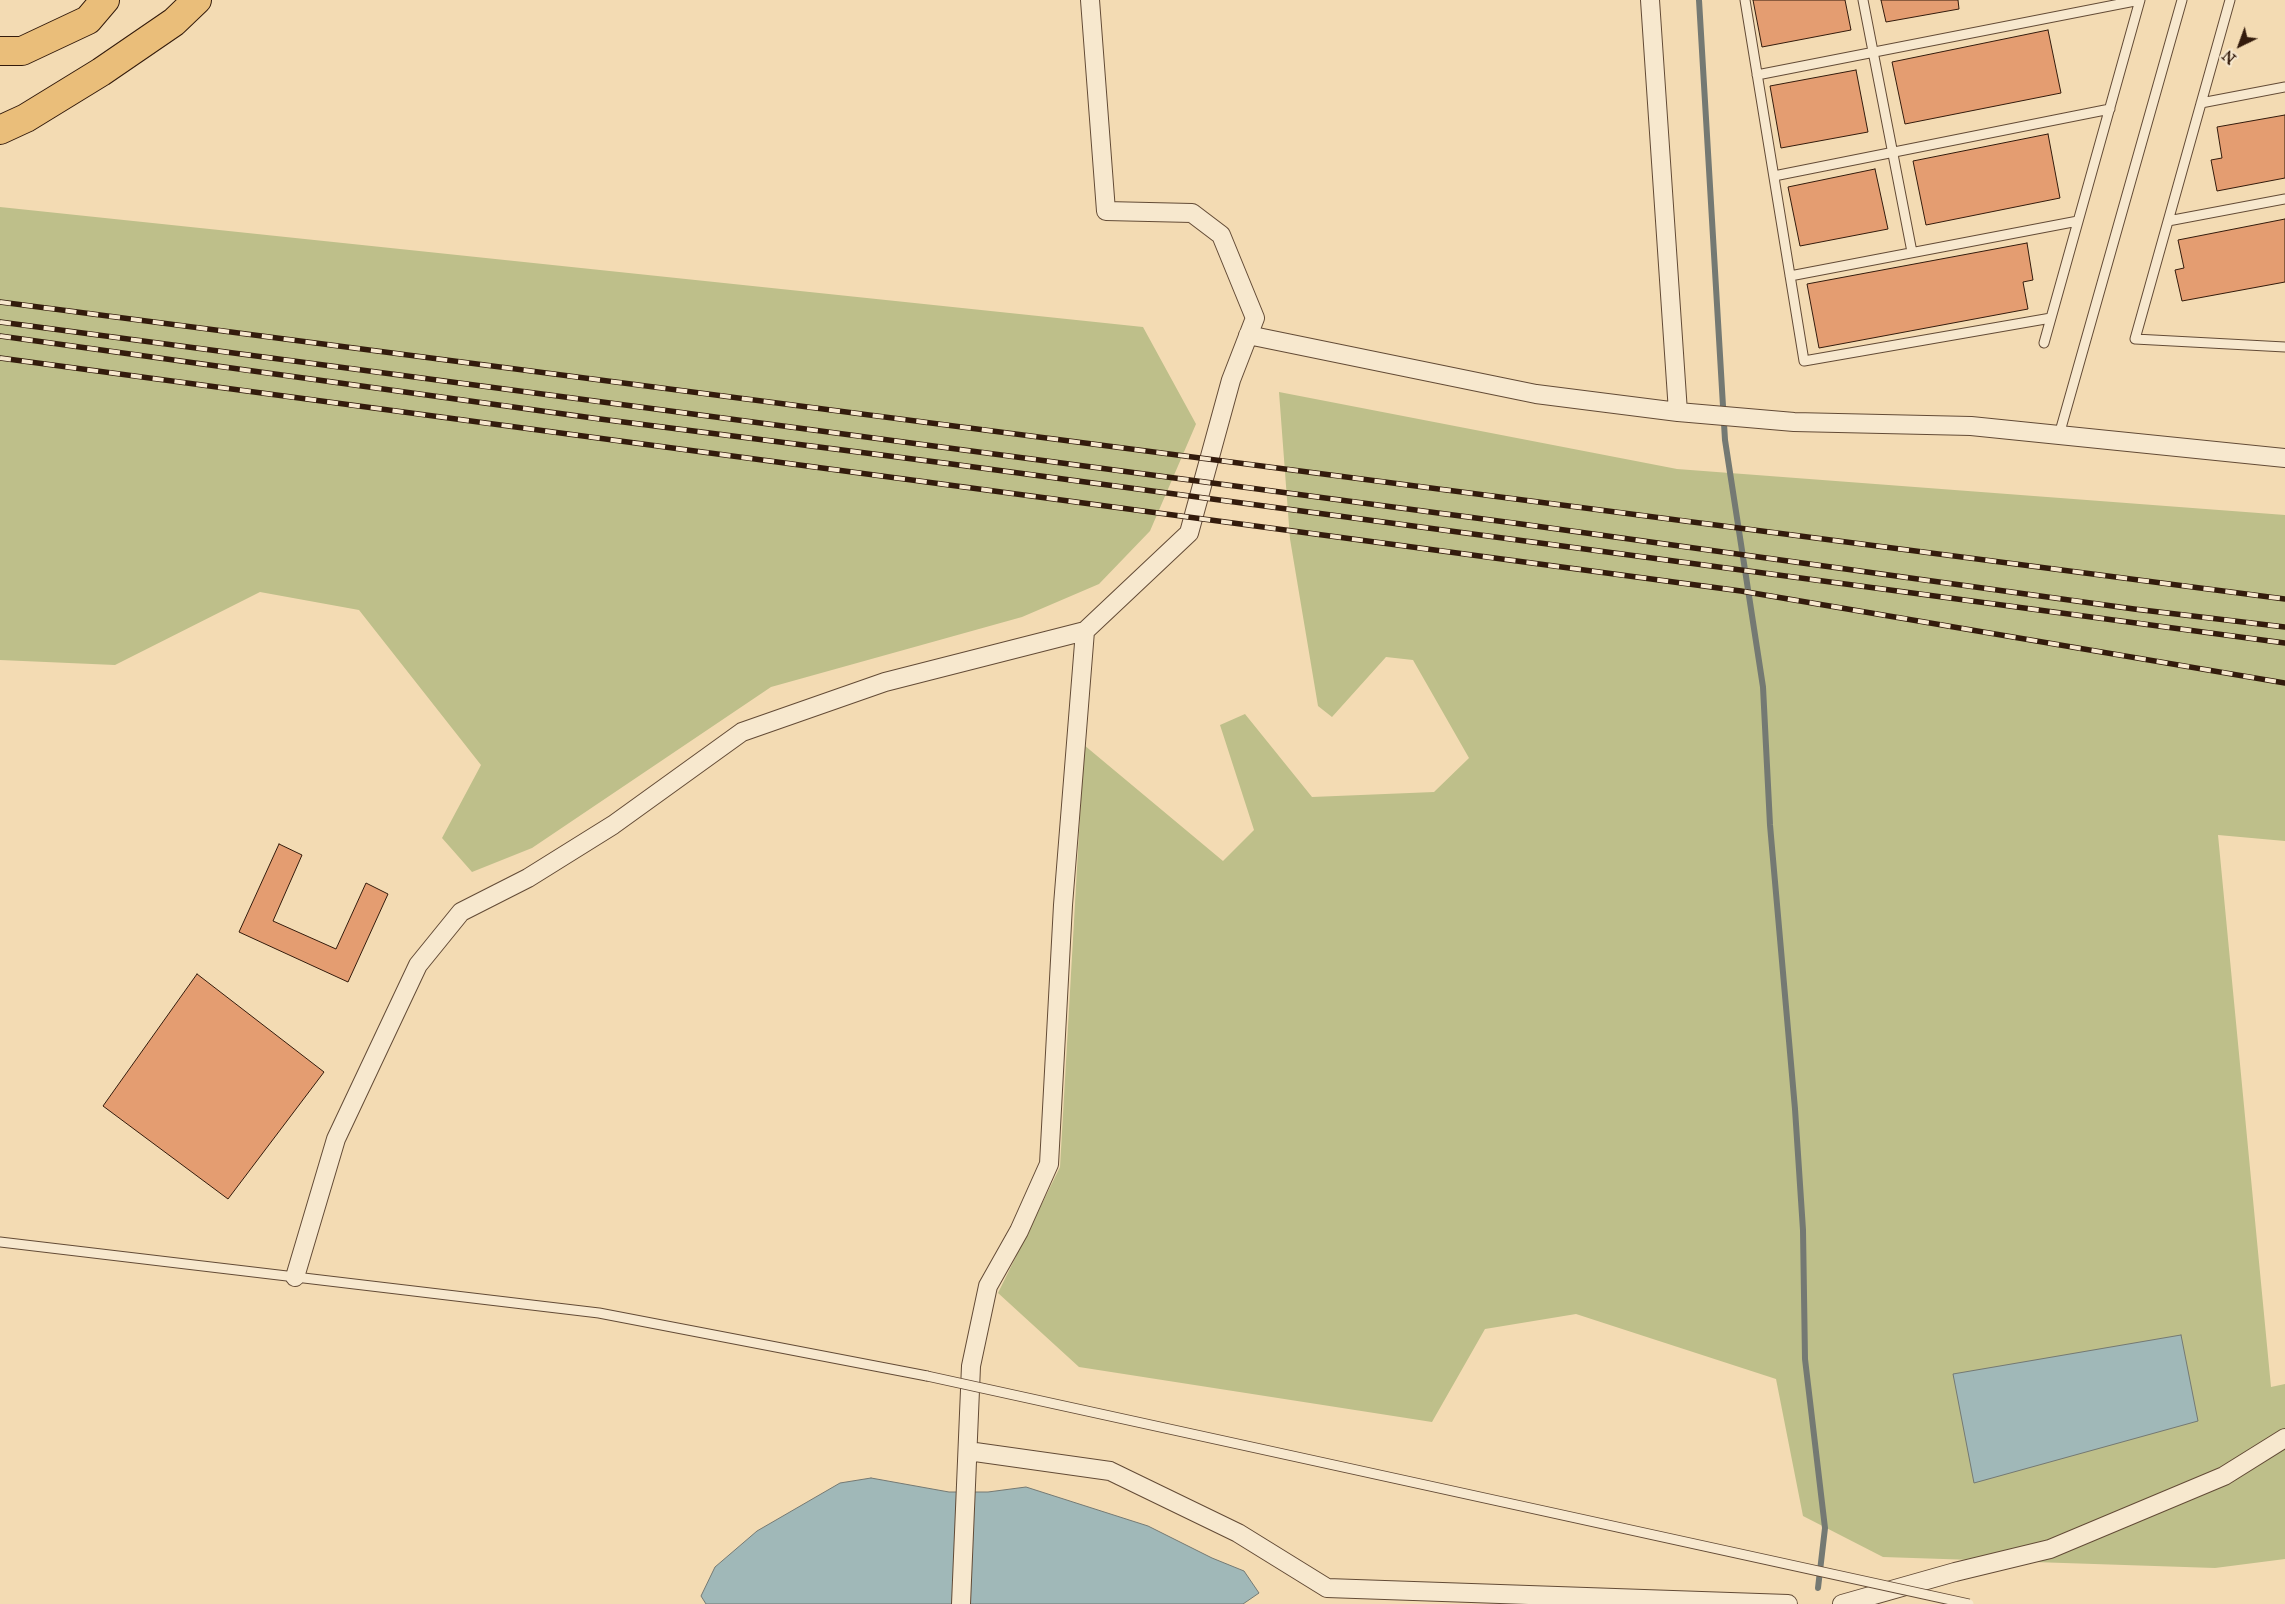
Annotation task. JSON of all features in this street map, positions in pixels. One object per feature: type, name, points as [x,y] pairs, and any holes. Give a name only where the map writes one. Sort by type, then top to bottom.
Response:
[{"type":"highway","points":[[0,51],[22,51],[88,20],[105,0]]},
{"type":"highway","points":[[101,72],[155,18],[170,0]]},
{"type":"highway","points":[[0,130],[26,118],[101,72],[174,22],[197,0]]},
{"type":"street","points":[[295,1277],[336,1139],[418,965],[461,912],[528,878],[613,825],[742,732],[885,682],[1085,631],[1189,533],[1231,380],[1255,318],[1221,235],[1192,213],[1106,211],[1090,0]]},
{"type":"street","points":[[1650,0],[1678,412]]},
{"type":"street","points":[[1248,335],[1536,394],[1678,412],[1794,422],[1971,426],[2285,458]]},
{"type":"street","points":[[962,1604],[965,1480],[971,1366],[988,1286],[1020,1231],[1049,1164],[1063,905],[1085,631]]},
{"type":"street","points":[[1842,1604],[1955,1572],[2050,1549],[2224,1476],[2285,1438]]},
{"type":"street","points":[[968,1451],[1110,1470],[1238,1532],[1327,1588],[1788,1604]]},
{"type":"lane","points":[[1745,0],[1804,361],[2051,318]]},
{"type":"lane","points":[[1862,0],[1912,252]]},
{"type":"lane","points":[[1757,75],[2140,0],[2044,343]]},
{"type":"lane","points":[[2059,435],[2182,0]]},
{"type":"lane","points":[[2230,0],[2135,339],[2285,347]]},
{"type":"lane","points":[[2201,103],[2285,87]]},
{"type":"lane","points":[[1774,176],[2110,109]]},
{"type":"lane","points":[[2168,221],[2285,199]]},
{"type":"lane","points":[[1790,276],[2078,221]]},
{"type":"lane","points":[[0,1242],[599,1313],[927,1376],[1969,1604]]},
{"type":"green space","points":[[0,207],[1143,327],[1196,424],[1150,531],[1099,584],[1022,617],[771,687],[532,848],[472,872],[442,838],[481,765],[359,610],[260,592],[115,665],[0,660]]},
{"type":"green space","points":[[1279,392],[1677,469],[2285,515],[2285,841],[2218,835],[2271,1387],[2285,1384],[2285,1559],[2215,1568],[1883,1557],[1803,1516],[1776,1379],[1576,1314],[1485,1329],[1432,1422],[1079,1367],[998,1293],[1060,1167],[1084,745],[1223,861],[1254,830],[1220,725],[1245,714],[1312,797],[1434,792],[1469,758],[1413,660],[1386,657],[1332,717],[1318,706],[1290,539]]},
{"type":"water","points":[[2181,1335],[2198,1421],[1974,1483],[1953,1374]]},
{"type":"water","points":[[871,1478],[949,1492],[988,1492],[1026,1487],[1148,1526],[1212,1558],[1244,1571],[1259,1593],[1243,1604],[706,1604],[701,1596],[715,1567],[757,1531],[840,1483]]},
{"type":"building","points":[[1753,0],[1845,0],[1851,30],[1762,47]]},
{"type":"building","points":[[1881,0],[1958,0],[1959,9],[1886,22]]},
{"type":"building","points":[[2048,30],[2061,93],[1905,124],[1892,62]]},
{"type":"building","points":[[1856,70],[1868,132],[1781,148],[1770,86]]},
{"type":"building","points":[[2285,115],[2285,178],[2217,191],[2211,160],[2222,158],[2217,127]]},
{"type":"building","points":[[2048,134],[2060,198],[1926,225],[1913,161]]},
{"type":"building","points":[[1875,169],[1888,229],[1800,246],[1788,187]]},
{"type":"building","points":[[2285,219],[2285,282],[2182,301],[2175,270],[2184,268],[2178,240]]},
{"type":"building","points":[[2027,243],[2033,280],[2023,282],[2028,309],[1819,348],[1807,284]]},
{"type":"building","points":[[279,844],[302,855],[273,921],[336,949],[366,883],[388,894],[348,982],[239,932]]},
{"type":"building","points":[[197,974],[324,1072],[228,1199],[103,1106]]},
{"type":"waterway","points":[[1699,0],[1725,440],[1763,687],[1770,825],[1795,1109],[1803,1230],[1805,1359],[1825,1528],[1818,1588]]},
{"type":"railway","points":[[0,302],[2285,599]]},
{"type":"railway","points":[[0,322],[1521,524],[2134,609],[2285,627]]},
{"type":"railway","points":[[0,336],[600,419],[944,463],[2285,643]]},
{"type":"railway","points":[[0,358],[1741,591],[2285,683]]}]
